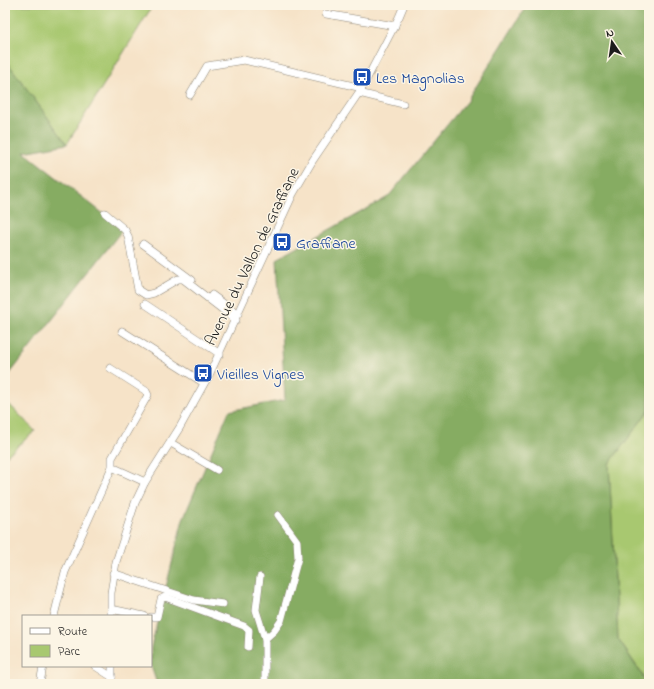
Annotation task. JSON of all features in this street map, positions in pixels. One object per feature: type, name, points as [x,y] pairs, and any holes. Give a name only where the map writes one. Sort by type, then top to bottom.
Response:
[{"type":"street","name":"Avenue du Vallon de Graffiane","points":[[111,613],[113,573],[125,530],[145,482],[171,443],[220,354],[294,194],[313,160],[360,90],[395,26],[404,5]]},
{"type":"street","points":[[326,14],[395,26]]},
{"type":"street","points":[[190,95],[207,66],[244,60],[360,90],[402,104]]},
{"type":"street","points":[[105,213],[125,230],[128,236],[138,290],[146,295],[154,293],[178,279],[183,279],[237,317]]},
{"type":"street","points":[[143,244],[237,317]]},
{"type":"street","points":[[146,304],[220,354]]},
{"type":"street","points":[[122,331],[204,383]]},
{"type":"street","points":[[54,615],[65,572],[112,467],[112,458],[148,395],[146,392],[110,368]]},
{"type":"street","points":[[171,443],[217,470]]},
{"type":"street","points":[[112,467],[145,482]]},
{"type":"street","points":[[265,639],[274,632],[281,621],[298,558],[297,541],[278,515]]},
{"type":"street","points":[[113,573],[194,600],[223,604]]},
{"type":"street","points":[[260,577],[256,610],[265,639],[265,684]]},
{"type":"street","points":[[152,617],[157,617],[162,599],[165,597],[244,626],[249,630],[250,635],[248,647]]},
{"type":"street","points":[[111,613],[133,615]]},
{"type":"street","points":[[40,684],[43,667]]},
{"type":"street","points":[[96,667],[112,680]]},
{"type":"street","points":[[112,667],[112,680]]},
{"type":"green space","points":[[5,5],[153,5],[67,144],[5,59]]},
{"type":"green space","points":[[523,5],[649,5],[649,410],[609,464],[618,639],[648,684],[157,684],[151,667],[152,643],[183,519],[229,411],[285,400],[277,259],[388,197],[467,101],[524,10]]},
{"type":"green space","points":[[5,59],[67,144],[24,152],[123,229],[5,380]]},
{"type":"green space","points":[[5,400],[35,431],[5,457]]},
{"type":"green space","points":[[649,410],[649,684],[618,639],[609,464]]},
{"type":"place","name":"Les Magnolias","points":[[362,77]]},
{"type":"place","name":"Graffiane","points":[[282,242]]},
{"type":"place","name":"Vieilles Vignes","points":[[203,373]]}]
